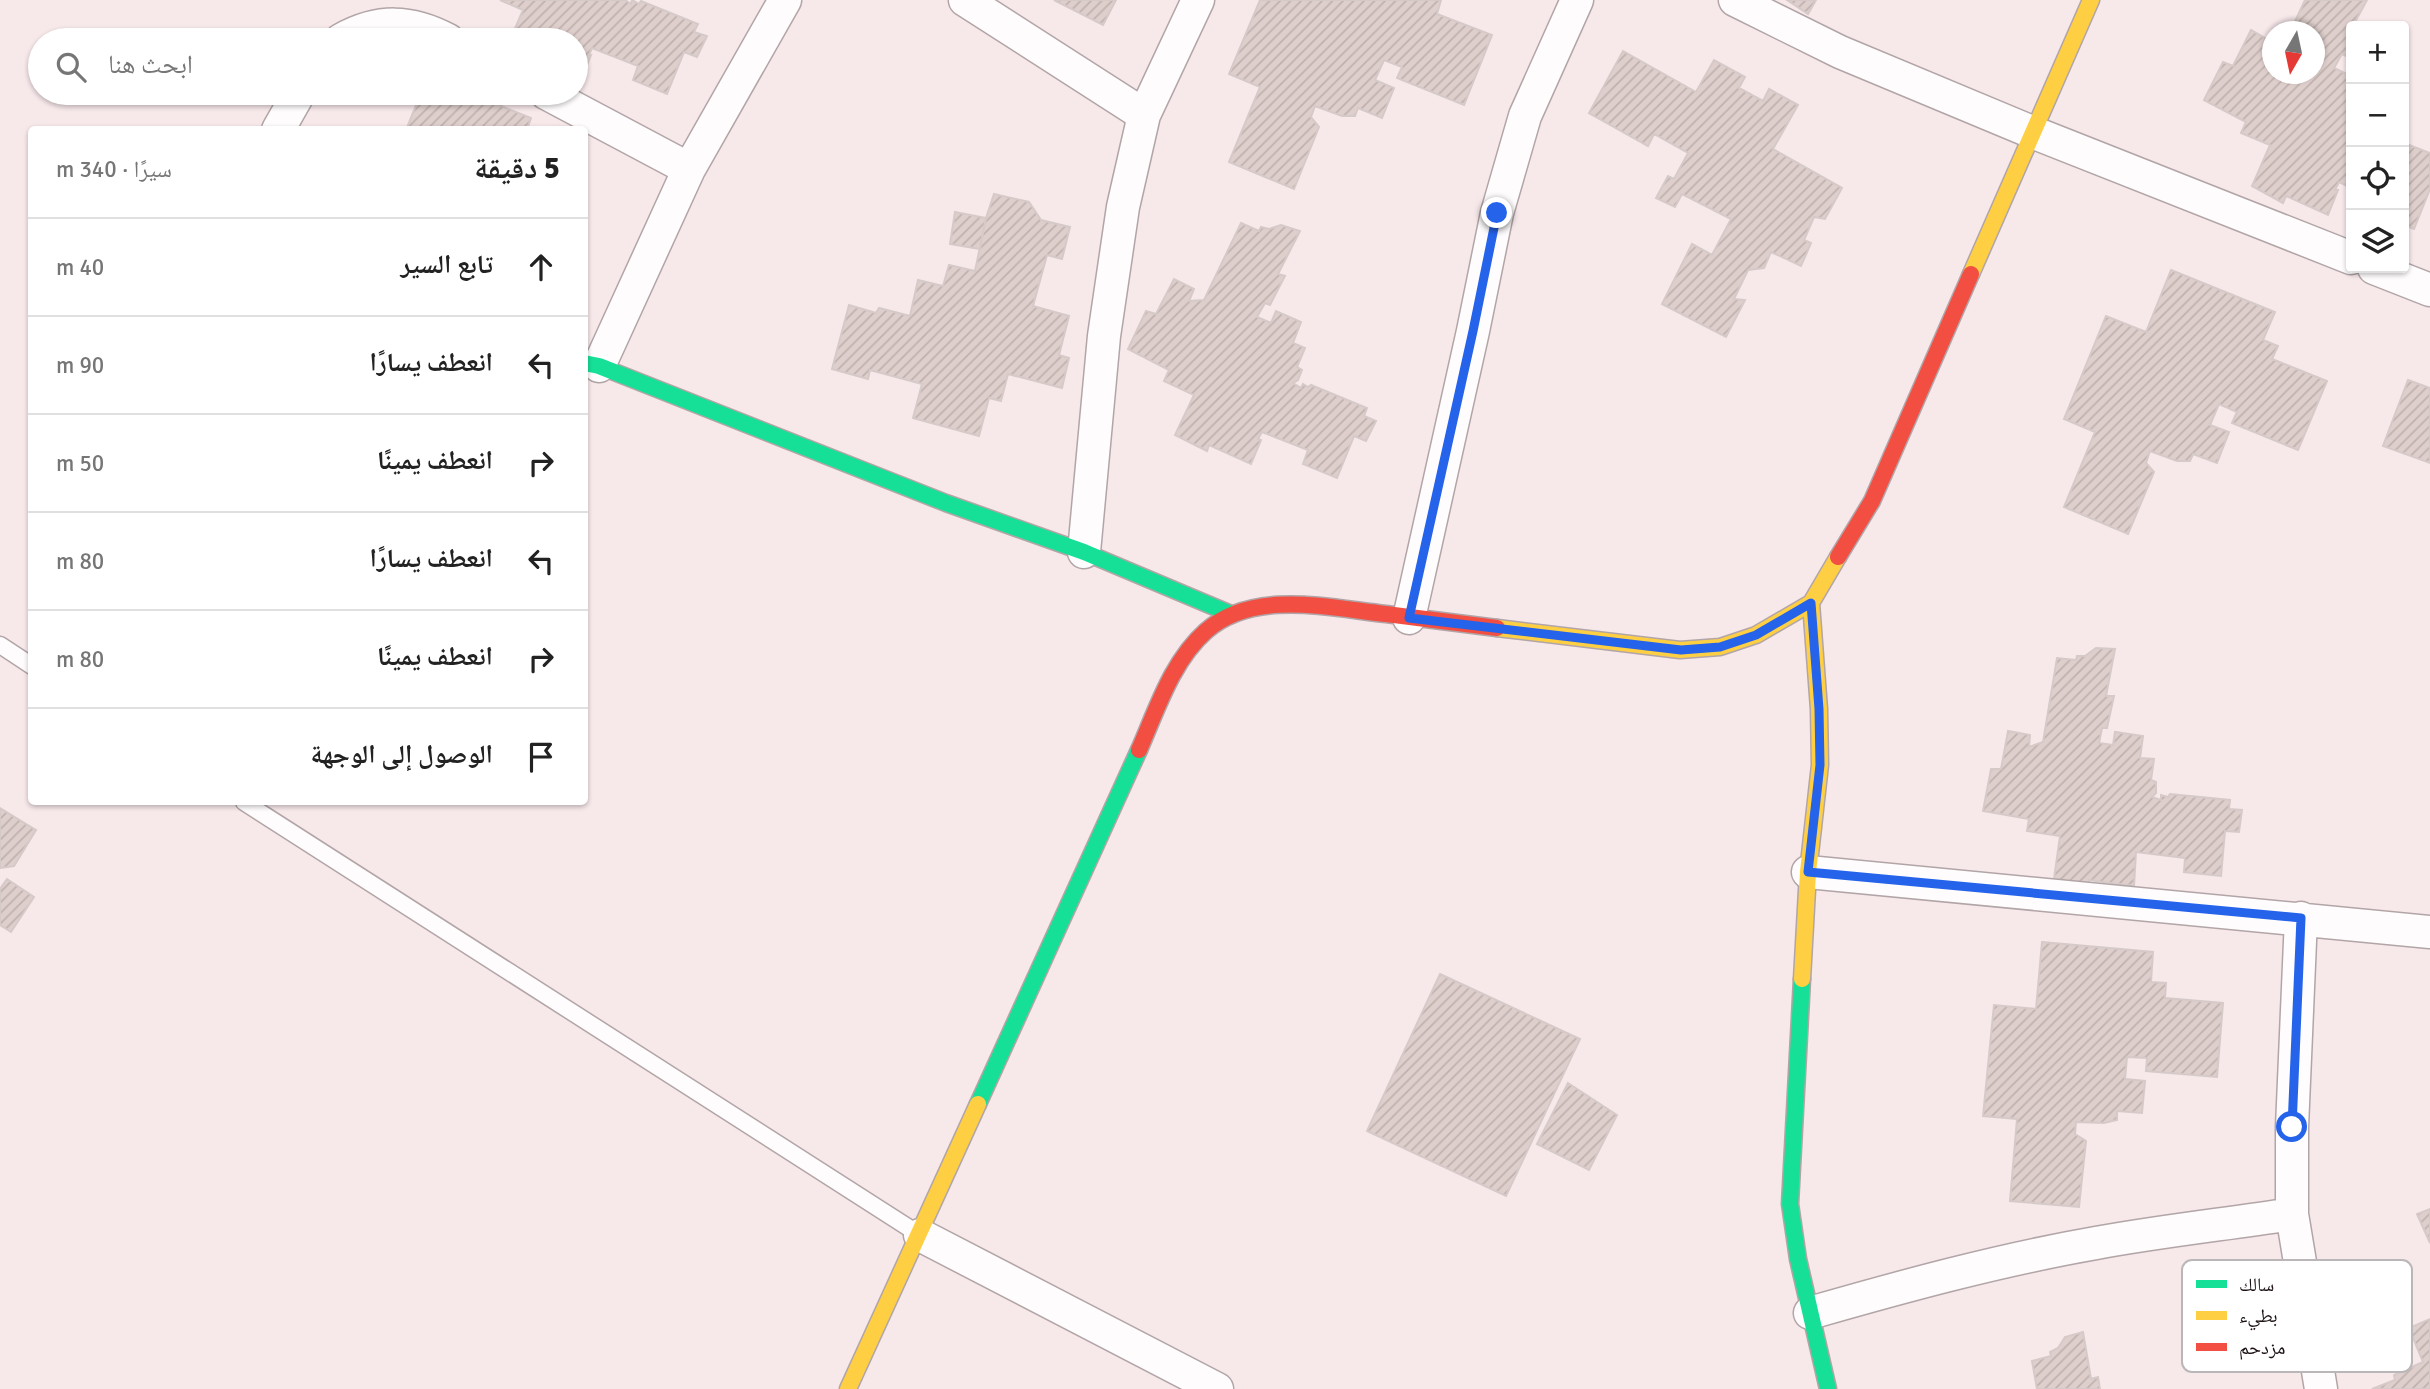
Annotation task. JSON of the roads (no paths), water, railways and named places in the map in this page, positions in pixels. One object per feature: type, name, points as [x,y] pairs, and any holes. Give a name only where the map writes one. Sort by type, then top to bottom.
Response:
[{"type":"street","points":[[785,0],[689,169],[592,365],[946,503],[1084,552],[1231,614]]},
{"type":"street","points":[[965,0],[1144,116]]},
{"type":"street","points":[[1084,552],[1104,336],[1123,208],[1144,116],[1198,0]]},
{"type":"street","points":[[1409,618],[1497,213],[1525,116],[1577,0]]},
{"type":"street","points":[[1735,0],[1840,52],[2032,132],[2346,256]]},
{"type":"street","points":[[848,1389],[1178,664],[1207,630],[1231,614],[1277,604],[1316,606],[1681,650],[1720,647],[1756,635],[1811,603],[1872,501],[2091,0]]},
{"type":"street","points":[[368,28],[391,23],[422,28]]},
{"type":"street","points":[[280,126],[292,105]]},
{"type":"street","points":[[569,105],[689,169]]},
{"type":"street","points":[[2387,273],[2430,290]]},
{"type":"street","points":[[1811,603],[1819,709],[1820,765],[1808,872],[1790,1204],[1798,1259],[1828,1389]]},
{"type":"street","points":[[1808,872],[2430,932]]},
{"type":"street","points":[[2300,1260],[2292,1214],[2292,1127],[2301,918]]},
{"type":"street","points":[[1810,1313],[1926,1279],[2096,1242],[2292,1214]]},
{"type":"street","points":[[920,1235],[1217,1389]]},
{"type":"lane","points":[[0,645],[28,663]]},
{"type":"lane","points":[[249,805],[920,1235]]}]
